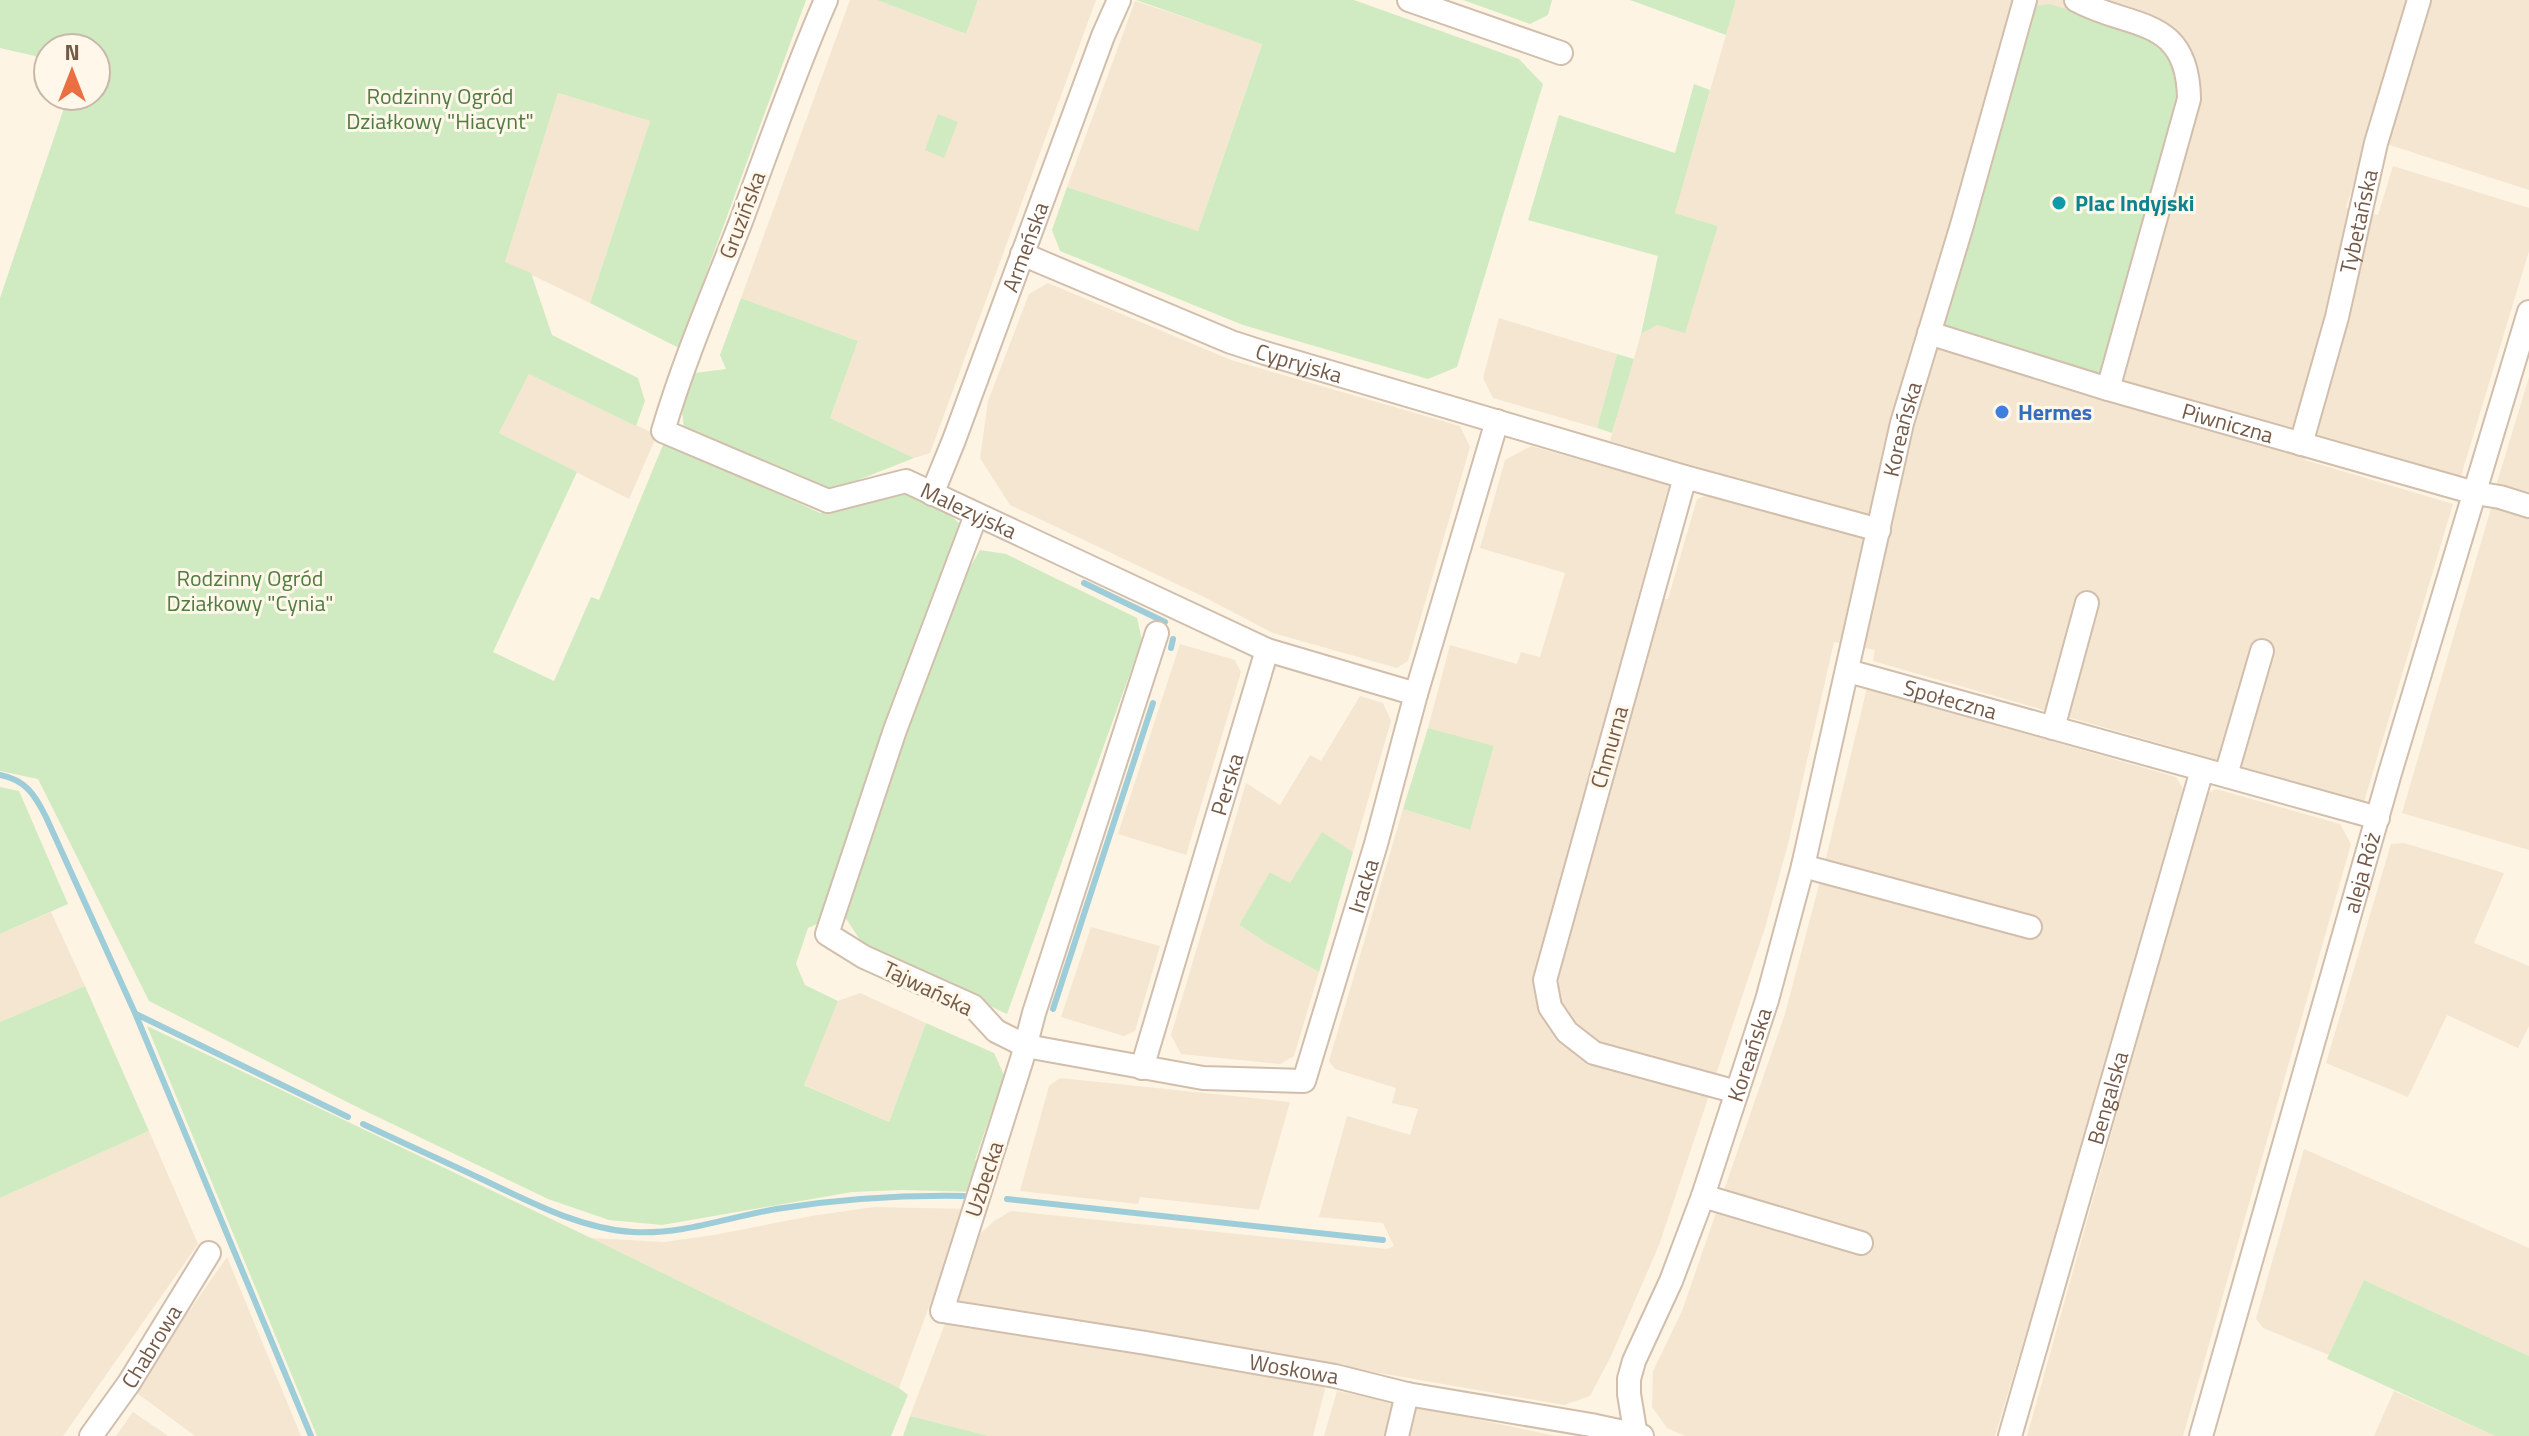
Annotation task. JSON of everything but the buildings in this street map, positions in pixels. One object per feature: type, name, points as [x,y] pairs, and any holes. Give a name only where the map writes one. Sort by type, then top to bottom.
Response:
[{"type":"street","name":"Gruzińska","points":[[663,431],[680,374],[740,224],[798,65],[826,0]]},
{"type":"street","name":"Armeńska","points":[[932,494],[1107,24],[1119,0]]},
{"type":"street","points":[[1409,0],[1561,53]]},
{"type":"street","name":"Koreańska","points":[[1638,1435],[1629,1379],[1703,1196],[1767,1000],[1803,866],[1902,423],[2025,0]]},
{"type":"street","points":[[2076,0],[2140,22],[2163,34],[2175,47],[2189,75],[2189,99],[2108,389]]},
{"type":"street","name":"Tybetańska","points":[[2301,444],[2337,317],[2376,143],[2419,0]]},
{"type":"street","name":"Cypryjska","points":[[1022,254],[1231,342],[1685,477]]},
{"type":"street","name":"aleja Róż","points":[[2201,1436],[2378,818],[2529,312]]},
{"type":"street","name":"Piwniczna","points":[[1929,333],[2108,389],[2529,506]]},
{"type":"street","name":"Iracka","points":[[1026,1046],[1203,1078],[1304,1081],[1376,844],[1416,694],[1497,421]]},
{"type":"street","name":"Malezyjska","points":[[663,431],[828,501],[906,481],[1267,650]]},
{"type":"street","points":[[1685,477],[1879,530]]},
{"type":"street","name":"Chmurna","points":[[1685,477],[1545,980],[1550,1007],[1578,1043],[1594,1053],[1737,1092]]},
{"type":"street","name":"Tajwańska","points":[[976,515],[895,730],[827,934],[864,957],[973,1006],[996,1031],[1026,1046]]},
{"type":"street","points":[[2053,728],[2087,603]]},
{"type":"street","name":"Uzbecka","points":[[942,1311],[1157,633]]},
{"type":"street","points":[[1267,650],[1416,694]]},
{"type":"street","name":"Perska","points":[[1142,1068],[1267,650]]},
{"type":"street","points":[[2226,775],[2262,651]]},
{"type":"street","name":"Społeczna","points":[[1848,671],[2378,818]]},
{"type":"street","name":"Bengalska","points":[[2011,1430],[2202,770]]},
{"type":"street","points":[[1803,866],[2030,927]]},
{"type":"street","points":[[1703,1196],[1861,1243]]},
{"type":"street","name":"Chabrowa","points":[[91,1436],[129,1383],[209,1253]]},
{"type":"street","name":"Woskowa","points":[[942,1311],[1335,1376],[1407,1394],[1638,1435]]},
{"type":"street","points":[[1397,1436],[1407,1394]]},
{"type":"shaded area","points":[[850,0],[877,0],[966,34],[978,0],[1096,0],[930,453],[914,458],[830,418],[858,341],[741,298]]},
{"type":"shaded area","points":[[1736,0],[2529,0],[2529,190],[2368,138],[2346,208],[2378,215],[2393,166],[2529,208],[2529,251],[2461,476],[2313,434],[2305,460],[2453,504],[2364,802],[1873,661],[1875,650],[1834,642],[1788,844],[1765,928],[1659,1245],[1611,1356],[1590,1396],[1564,1405],[1345,1367],[1345,1364],[1326,1366],[952,1307],[978,1236],[1011,1211],[1387,1249],[1394,1246],[1383,1223],[1319,1217],[1347,1116],[1410,1135],[1418,1109],[1392,1103],[1396,1088],[1335,1069],[1329,1061],[1403,809],[1469,830],[1494,747],[1428,728],[1450,645],[1517,664],[1521,652],[1540,657],[1565,573],[1480,548],[1505,460],[1531,446],[1669,485],[1637,600],[1668,599],[1697,499],[1707,495],[1757,509],[1749,482],[1610,441],[1641,334],[1657,325],[1685,332],[1718,226],[1675,213]]},
{"type":"shaded area","points":[[1135,1],[1262,43],[1198,231],[1067,187]]},
{"type":"shaded area","points":[[558,93],[650,121],[590,303],[505,262]]},
{"type":"shaded area","points":[[1048,283],[1231,360],[1460,426],[1470,447],[1408,661],[1397,668],[1273,633],[1010,505],[980,458],[988,401],[1029,294]]},
{"type":"shaded area","points":[[1499,318],[1617,354],[1597,428],[1493,398],[1483,378]]},
{"type":"shaded area","points":[[529,374],[657,435],[629,499],[499,433]]},
{"type":"shaded area","points":[[2529,377],[2529,495],[2496,486]]},
{"type":"shaded area","points":[[2492,505],[2529,515],[2529,850],[2402,813]]},
{"type":"shaded area","points":[[1180,644],[1235,660],[1241,672],[1186,855],[1118,834]]},
{"type":"shaded area","points":[[1867,688],[2176,777],[2183,789],[1995,1436],[1685,1436],[1667,1428],[1652,1407],[1653,1371],[1682,1311],[1785,1014]]},
{"type":"shaded area","points":[[1360,696],[1383,703],[1391,721],[1353,852],[1322,833],[1290,884],[1271,872],[1239,925],[1319,972],[1294,1056],[1280,1064],[1181,1054],[1171,1035],[1246,783],[1280,805],[1310,755],[1321,761]]},
{"type":"shaded area","points":[[2216,789],[2340,824],[2351,844],[2183,1436],[2027,1436],[2206,794]]},
{"type":"shaded area","points":[[2404,843],[2504,873],[2474,943],[2529,966],[2529,1026],[2518,1048],[2447,1015],[2408,1097],[2326,1063],[2391,844]]},
{"type":"shaded area","points":[[51,912],[85,986],[0,1022],[0,934]]},
{"type":"shaded area","points":[[1091,927],[1160,946],[1135,1031],[1124,1036],[1061,1017]]},
{"type":"shaded area","points":[[860,993],[926,1023],[889,1122],[803,1084],[838,1001]]},
{"type":"shaded area","points":[[1060,1078],[1290,1102],[1259,1210],[1140,1197],[1138,1204],[1020,1191],[1049,1086]]},
{"type":"shaded area","points":[[149,1131],[198,1244],[63,1436],[0,1436],[0,1198]]},
{"type":"shaded area","points":[[2304,1149],[2529,1248],[2529,1356],[2364,1280],[2329,1355],[2263,1328],[2256,1319]]},
{"type":"shaded area","points":[[874,1207],[965,1209],[899,1388],[591,1238],[664,1242]]},
{"type":"shaded area","points":[[227,1257],[301,1436],[195,1436],[137,1393],[137,1385]]},
{"type":"shaded area","points":[[946,1321],[1316,1379],[1325,1389],[1313,1436],[989,1436],[910,1416]]},
{"type":"shaded area","points":[[1337,1391],[1443,1412],[1556,1436],[1324,1436]]},
{"type":"shaded area","points":[[2394,1391],[2495,1436],[2374,1436]]},
{"type":"shaded area","points":[[133,1412],[168,1436],[116,1436]]},
{"type":"green space","points":[[0,0],[806,0],[679,348],[590,303],[650,121],[558,93],[505,262],[531,273],[552,335],[638,378],[645,401],[636,426],[529,374],[499,433],[577,472],[493,652],[554,681],[591,597],[599,600],[665,440],[820,513],[906,494],[942,507],[960,524],[826,920],[808,928],[796,964],[805,985],[838,1001],[804,1085],[889,1122],[926,1023],[994,1053],[1004,1075],[975,1160],[986,1165],[978,1192],[852,1192],[662,1225],[609,1220],[548,1199],[355,1106],[149,1001],[38,779],[0,771],[0,298],[63,112],[112,112],[112,32],[32,32],[32,55],[0,48]]},
{"type":"green space","points":[[877,0],[978,0],[966,34]]},
{"type":"green space","points":[[1136,0],[1354,0],[1519,59],[1543,84],[1457,367],[1428,379],[1352,357],[1243,325],[1060,251],[1052,230],[1067,187],[1198,231],[1262,44]]},
{"type":"green space","points":[[1463,0],[1552,0],[1548,15],[1530,24]]},
{"type":"green space","points":[[1630,0],[1736,0],[1726,35]]},
{"type":"green space","name":"Plac Indyjski","points":[[2050,4],[2153,36],[2169,54],[2181,80],[2179,104],[2106,364],[2097,375],[1949,332],[1942,320],[2033,6]]},
{"type":"green space","points":[[1694,84],[1710,90],[1675,213],[1718,226],[1685,333],[1657,325],[1641,334],[1658,256],[1528,220],[1559,115],[1675,153]]},
{"type":"green space","points":[[938,114],[958,122],[944,158],[925,150]]},
{"type":"green space","points":[[741,298],[858,341],[830,418],[914,458],[853,482],[819,491],[684,430],[681,400],[695,373],[726,369],[720,355]]},
{"type":"green space","points":[[1617,354],[1634,359],[1612,433],[1597,428]]},
{"type":"green space","points":[[980,550],[1006,554],[1137,618],[1142,640],[1007,1014],[866,949],[845,917],[952,597]]},
{"type":"green space","points":[[1428,728],[1494,746],[1470,830],[1403,809]]},
{"type":"green space","points":[[0,787],[19,791],[68,904],[0,934]]},
{"type":"green space","points":[[1322,832],[1353,852],[1319,972],[1239,925],[1270,872],[1290,883]]},
{"type":"green space","points":[[85,986],[149,1131],[0,1198],[0,1022]]},
{"type":"green space","points":[[147,1026],[899,1388],[908,1395],[891,1436],[317,1436]]},
{"type":"green space","points":[[2364,1280],[2529,1356],[2529,1436],[2495,1436],[2327,1359]]},
{"type":"green space","points":[[910,1416],[989,1436],[903,1436]]},
{"type":"waterway","points":[[1084,583],[1165,622]]},
{"type":"waterway","points":[[1171,648],[1173,639]]},
{"type":"waterway","points":[[1053,1009],[1153,703]]},
{"type":"waterway","points":[[0,775],[17,781],[29,790],[46,817],[135,1013],[311,1436]]},
{"type":"waterway","points":[[136,1014],[348,1117]]},
{"type":"waterway","points":[[363,1124],[541,1207],[577,1221],[614,1230],[669,1231],[776,1209],[847,1200],[964,1196]]},
{"type":"waterway","points":[[1007,1199],[1383,1240]]},
{"type":"place","name":"Plac Indyjski","points":[[2059,203]]},
{"type":"place","name":"Hermes","points":[[2002,412]]},
{"type":"park label","name":"Rodzinny Ogród Działkowy \"Hiacynt\"","points":[[440,108]]},
{"type":"park label","name":"Rodzinny Ogród Działkowy \"Cynia\"","points":[[250,590]]}]
